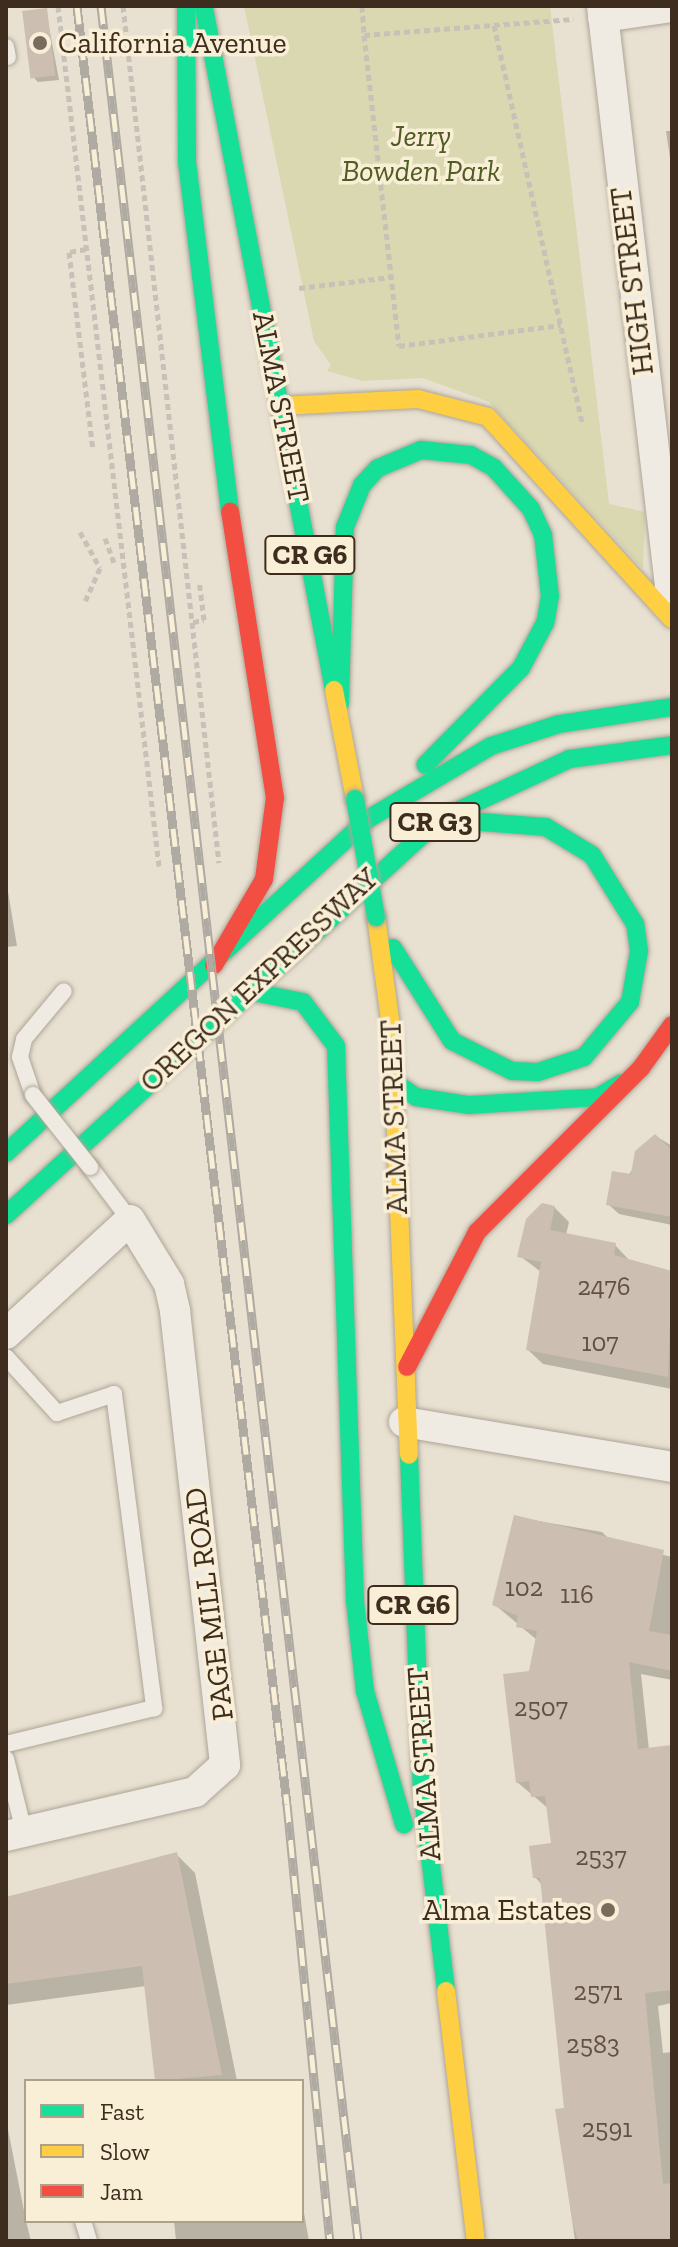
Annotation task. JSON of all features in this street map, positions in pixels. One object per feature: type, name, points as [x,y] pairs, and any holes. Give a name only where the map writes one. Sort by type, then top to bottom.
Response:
[{"type":"main road","points":[[186,6],[187,162],[215,414],[275,798],[264,879],[214,965]]},
{"type":"main road","name":"ALMA STREET","points":[[204,6],[340,703],[376,917],[394,1082],[402,1376],[422,1789],[476,2241]]},
{"type":"main road","points":[[280,406],[418,399],[488,417],[672,619]]},
{"type":"main road","points":[[340,703],[345,527],[362,485],[378,468],[421,450],[471,455],[494,468],[531,509],[543,535],[550,596],[545,623],[502,690],[368,819]]},
{"type":"main road","name":"OREGON EXPRESSWAY","points":[[6,1153],[214,965],[368,819],[502,742],[592,717],[672,707]]},
{"type":"main road","name":"OREGON EXPRESSWAY","points":[[6,1215],[440,819],[483,793],[569,759],[672,745]]},
{"type":"main road","points":[[376,917],[432,1019],[488,1065],[538,1072],[561,1067],[619,1024],[639,951],[635,924],[610,875],[546,827],[440,819]]},
{"type":"main road","points":[[248,991],[303,1002],[336,1046],[352,1556],[365,1691],[395,1781],[456,2072]]},
{"type":"main road","points":[[402,1376],[477,1232],[641,1068],[672,1025]]},
{"type":"main road","points":[[394,1082],[416,1097],[469,1105],[547,1103],[598,1097],[641,1068]]},
{"type":"street","points":[[603,11],[672,7]]},
{"type":"street","name":"HIGH STREET","points":[[603,11],[672,603]]},
{"type":"street","points":[[6,1334],[130,1220]]},
{"type":"street","name":"PAGE MILL ROAD","points":[[15,1834],[195,1792],[225,1765],[175,1311],[164,1274],[130,1220]]},
{"type":"street","points":[[404,1422],[672,1467]]},
{"type":"lane","points":[[64,991],[24,1039],[20,1057],[33,1095],[130,1220]]},
{"type":"lane","points":[[6,1357],[57,1413],[114,1394],[154,1708],[6,1744]]},
{"type":"lane","points":[[6,1759],[15,1834]]},
{"type":"path","points":[[58,6],[159,866]]},
{"type":"path","points":[[123,6],[219,863]]},
{"type":"path","points":[[362,6],[399,346],[561,325]]},
{"type":"path","points":[[364,35],[494,25],[603,11]]},
{"type":"path","points":[[494,25],[583,425]]},
{"type":"path","points":[[51,42],[62,41]]},
{"type":"path","points":[[86,249],[69,252],[93,450]]},
{"type":"path","points":[[299,288],[391,277]]},
{"type":"path","points":[[80,532],[100,568]]},
{"type":"path","points":[[100,568],[117,566],[105,538]]},
{"type":"path","points":[[85,601],[100,568]]},
{"type":"path","points":[[193,622],[204,620],[199,575]]},
{"type":"green space","name":"Jerry Bowden Park","points":[[244,6],[550,6],[609,504],[645,512],[643,569],[489,402],[423,378],[363,381],[327,371],[331,365],[314,341]]},
{"type":"building","points":[[47,8],[55,75],[30,79],[22,11]]},
{"type":"building","points":[[655,1134],[672,1150],[672,1217],[606,1205],[612,1171],[631,1174],[635,1151]]},
{"type":"building","points":[[542,1203],[555,1206],[550,1230],[616,1243],[614,1255],[672,1271],[668,1377],[526,1350],[541,1262],[517,1257],[526,1219]]},
{"type":"building","points":[[514,1515],[664,1550],[649,1631],[672,1635],[672,1671],[629,1662],[638,1749],[672,1745],[672,1990],[645,1993],[663,2184],[672,2183],[672,2241],[578,2241],[572,2220],[555,2109],[564,2108],[540,1878],[533,1878],[529,1846],[551,1843],[545,1796],[531,1797],[529,1781],[516,1783],[503,1674],[529,1671],[537,1631],[516,1627],[518,1616],[492,1605]]},
{"type":"building","points":[[177,1852],[222,2075],[155,2079],[142,1966],[6,1984],[6,1897]]},
{"type":"railway","points":[[77,6],[287,1804],[330,2241]]},
{"type":"railway","points":[[101,6],[358,2241]]},
{"type":"traffic: fast","points":[[186,6],[187,162],[230,512]]},
{"type":"traffic: fast","points":[[204,8],[334,690]]},
{"type":"traffic: fast","points":[[340,703],[345,527],[362,485],[378,468],[421,450],[471,455],[494,468],[531,509],[543,535],[550,596],[545,623],[521,668],[425,765]]},
{"type":"traffic: fast","points":[[6,1153],[368,819],[491,746],[559,724],[672,707]]},
{"type":"traffic: fast","points":[[6,1215],[440,819],[569,759],[672,745]]},
{"type":"traffic: fast","points":[[355,799],[376,917]]},
{"type":"traffic: fast","points":[[393,948],[452,1041],[512,1071],[538,1072],[584,1057],[630,1002],[639,951],[635,924],[592,855],[546,827],[442,819]]},
{"type":"traffic: fast","points":[[248,991],[303,1002],[336,1046],[355,1601],[365,1691],[404,1824]]},
{"type":"traffic: fast","points":[[394,1082],[416,1097],[469,1105],[598,1097],[620,1084]]},
{"type":"traffic: fast","points":[[409,1455],[422,1789],[446,1991]]},
{"type":"traffic: slow","points":[[280,406],[418,399],[488,417],[672,619]]},
{"type":"traffic: slow","points":[[334,690],[355,799]]},
{"type":"traffic: slow","points":[[376,917],[392,1034],[409,1455]]},
{"type":"traffic: slow","points":[[446,1991],[476,2241]]},
{"type":"traffic: jam","points":[[214,965],[264,879],[275,798],[230,512]]},
{"type":"traffic: jam","points":[[407,1367],[477,1232],[641,1068],[672,1025]]},
{"type":"place","name":"California Avenue","points":[[40,43]]},
{"type":"place","name":"Alma Estates","points":[[608,1910]]}]
